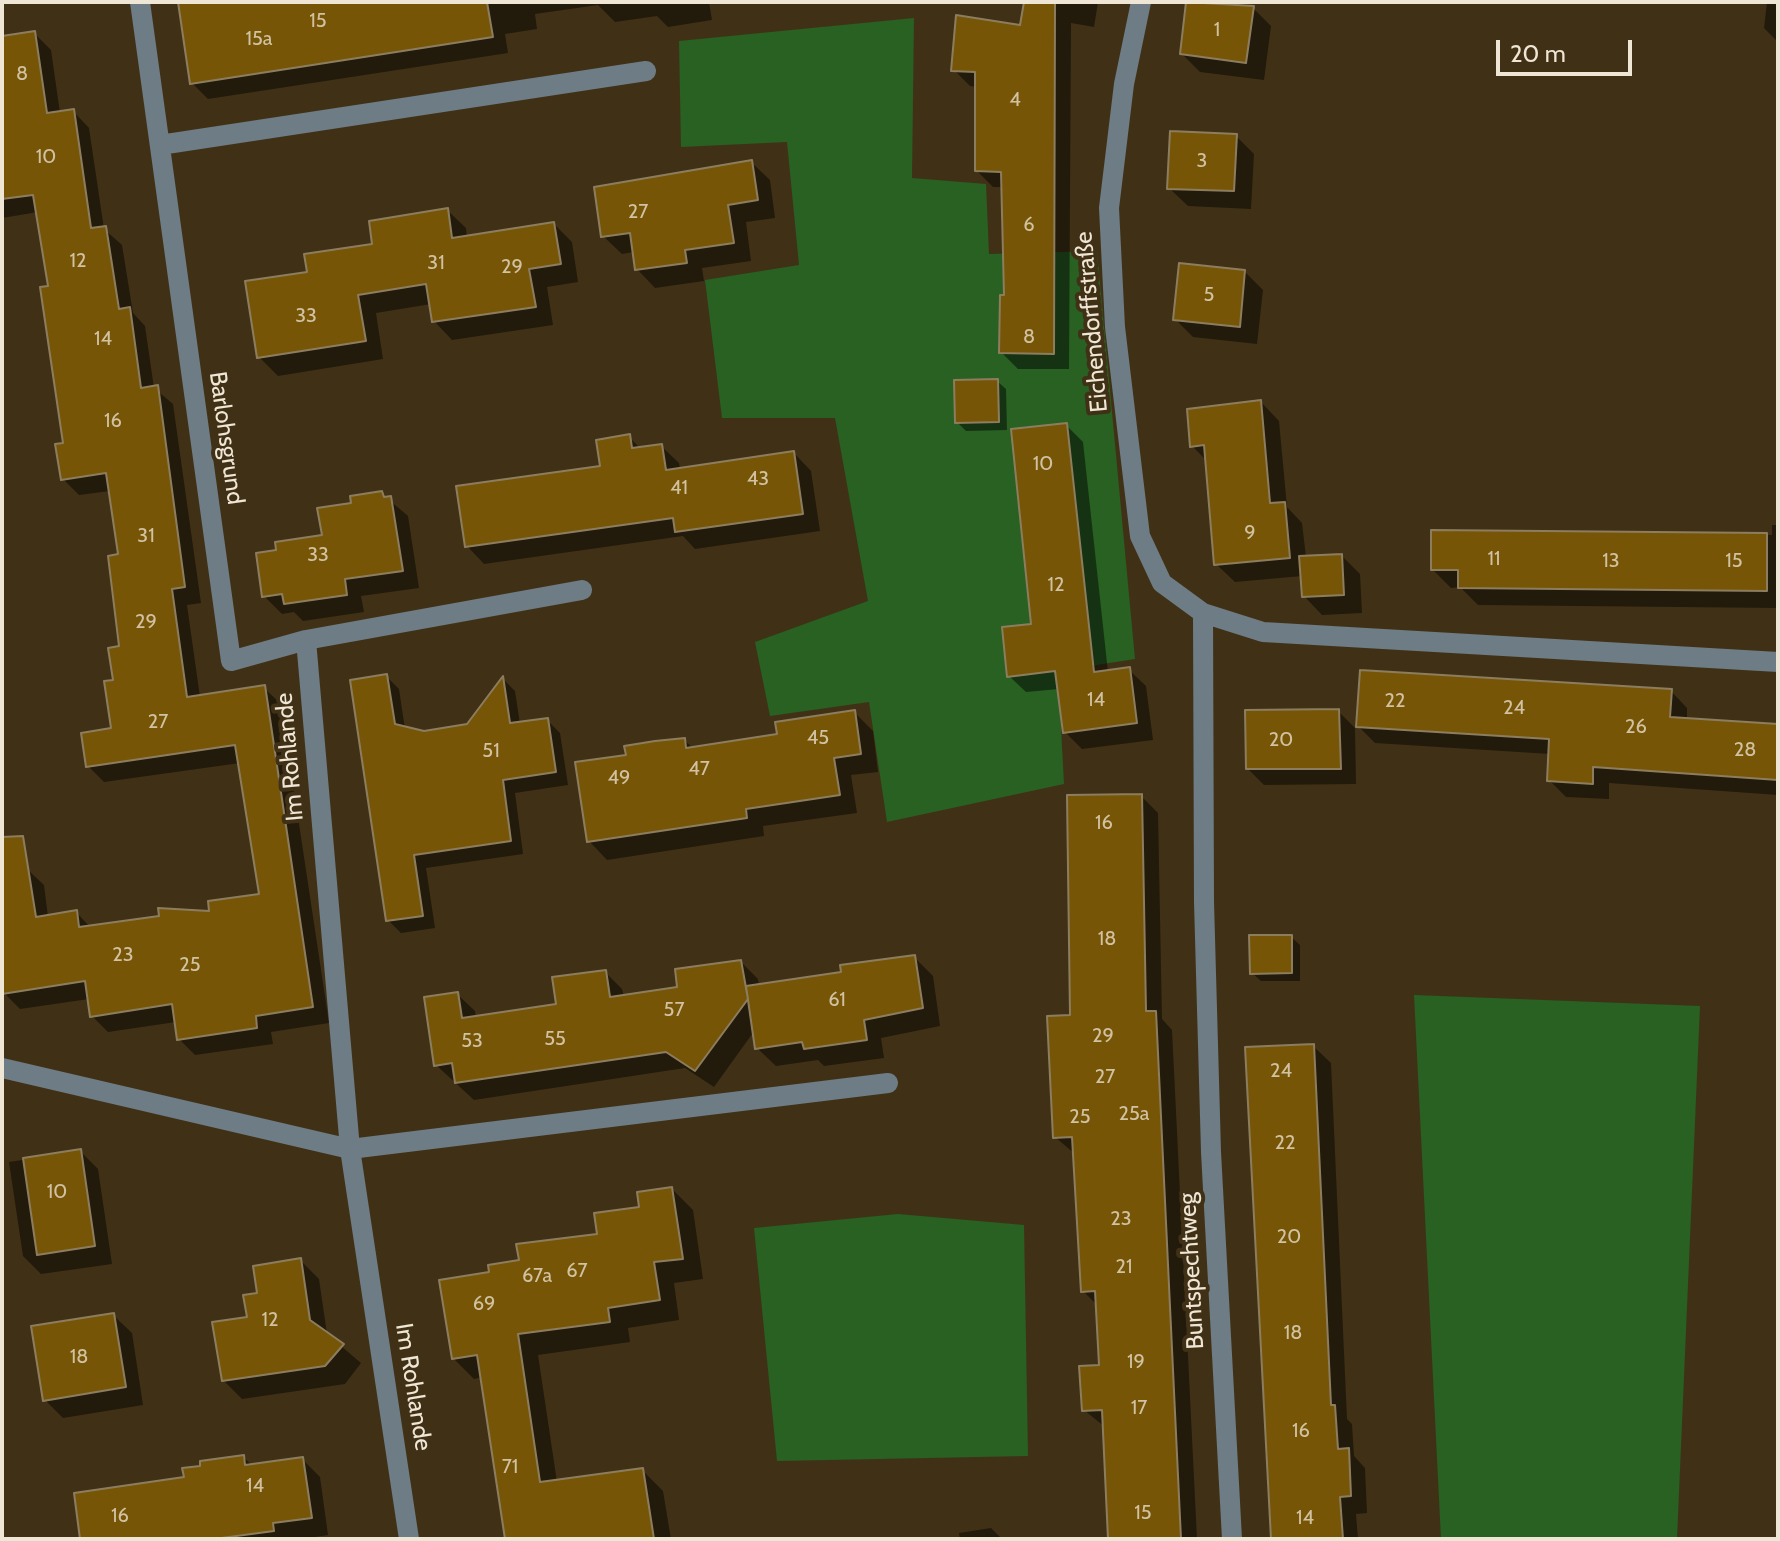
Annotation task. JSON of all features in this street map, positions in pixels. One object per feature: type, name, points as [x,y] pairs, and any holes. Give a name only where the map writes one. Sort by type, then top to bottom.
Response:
[{"type":"street","name":"Barlohsgrund","points":[[140,2],[231,661],[306,640]]},
{"type":"street","name":"Eichendorffstraße","points":[[1141,2],[1124,84],[1109,208],[1115,327],[1140,536],[1162,583],[1203,613],[1263,632],[1778,662]]},
{"type":"street","points":[[160,145],[646,71]]},
{"type":"street","points":[[306,640],[582,590]]},
{"type":"street","name":"Buntspechtweg","points":[[1203,613],[1211,1152],[1232,1539]]},
{"type":"street","name":"Im Rohlande","points":[[306,640],[350,1149],[409,1539]]},
{"type":"street","points":[[2,1068],[350,1149],[888,1083]]},
{"type":"green space","points":[[914,18],[912,178],[986,184],[989,254],[1097,251],[1135,659],[1058,671],[1064,784],[887,822],[869,702],[770,716],[755,642],[868,601],[835,418],[722,418],[705,280],[799,265],[787,142],[681,147],[679,41]]},
{"type":"green space","points":[[1414,995],[1700,1006],[1677,1539],[1441,1539]]},
{"type":"green space","points":[[898,1214],[1024,1225],[1028,1456],[777,1461],[754,1228]]},
{"type":"building","points":[[178,2],[487,2],[493,37],[190,84]]},
{"type":"building","points":[[1024,2],[1055,2],[1054,354],[999,353],[1000,295],[1004,295],[1001,172],[975,171],[975,72],[951,71],[956,15],[1020,25]]},
{"type":"building","points":[[1186,2],[1254,6],[1246,63],[1180,54]]},
{"type":"building","points":[[35,31],[47,113],[74,109],[91,228],[106,226],[119,309],[130,307],[141,388],[158,385],[185,587],[172,589],[187,697],[265,685],[313,1007],[256,1016],[257,1028],[177,1040],[172,1004],[90,1017],[85,981],[2,994],[2,837],[23,836],[36,917],[77,910],[79,927],[159,916],[158,908],[209,911],[208,901],[259,894],[235,745],[86,767],[81,733],[111,728],[104,681],[113,680],[108,648],[119,646],[108,556],[118,554],[106,473],[61,480],[55,444],[63,443],[40,287],[48,286],[33,195],[2,199],[2,36]]},
{"type":"building","points":[[1170,131],[1237,134],[1234,191],[1167,189]]},
{"type":"building","points":[[752,160],[758,200],[728,205],[734,243],[685,250],[687,263],[635,270],[630,233],[601,237],[594,187]]},
{"type":"building","points":[[448,208],[452,238],[554,222],[561,264],[529,269],[536,307],[432,322],[426,284],[358,295],[366,341],[257,358],[245,281],[307,272],[304,254],[372,244],[369,221]]},
{"type":"building","points":[[1179,263],[1245,270],[1240,327],[1173,320]]},
{"type":"building","points":[[998,379],[999,422],[955,423],[954,380]]},
{"type":"building","points":[[1261,400],[1270,503],[1285,502],[1290,558],[1214,565],[1204,445],[1190,447],[1187,409]]},
{"type":"building","points":[[1067,423],[1094,672],[1130,667],[1137,723],[1063,733],[1055,671],[1007,677],[1002,627],[1031,624],[1011,429]]},
{"type":"building","points":[[630,434],[632,448],[662,444],[666,470],[794,451],[803,514],[675,532],[673,518],[465,547],[456,486],[600,466],[596,440]]},
{"type":"building","points":[[382,491],[384,497],[391,496],[403,571],[345,579],[347,595],[284,604],[282,594],[262,597],[256,553],[276,550],[275,542],[322,535],[317,508],[351,503],[350,496]]},
{"type":"building","points":[[1431,530],[1767,533],[1767,591],[1458,588],[1458,570],[1431,570]]},
{"type":"building","points":[[1342,554],[1344,595],[1302,597],[1299,556]]},
{"type":"building","points":[[1360,670],[1672,689],[1670,717],[1778,724],[1778,780],[1593,767],[1593,784],[1547,781],[1549,739],[1356,727]]},
{"type":"building","points":[[387,674],[395,724],[424,731],[467,724],[503,676],[510,723],[548,718],[556,772],[503,780],[511,841],[414,855],[423,916],[386,921],[350,680]]},
{"type":"building","points":[[1339,709],[1341,769],[1246,769],[1245,710]]},
{"type":"building","points":[[855,710],[861,754],[834,758],[840,795],[746,809],[747,818],[587,842],[575,762],[626,755],[624,746],[655,741],[685,738],[686,748],[777,734],[775,722]]},
{"type":"building","points":[[1142,794],[1146,1011],[1156,1011],[1181,1539],[1108,1539],[1102,1410],[1082,1411],[1079,1366],[1099,1365],[1095,1291],[1081,1292],[1072,1137],[1053,1138],[1047,1016],[1070,1015],[1067,795]]},
{"type":"building","points":[[1249,935],[1292,935],[1292,973],[1250,974]]},
{"type":"building","points":[[915,955],[923,1008],[864,1020],[867,1040],[804,1049],[802,1042],[755,1049],[746,986],[841,972],[840,965]]},
{"type":"building","points":[[741,960],[748,999],[695,1071],[666,1052],[455,1083],[452,1063],[434,1066],[424,997],[458,992],[462,1018],[556,1004],[552,977],[606,970],[610,997],[677,987],[675,969]]},
{"type":"building","points":[[1314,1044],[1331,1405],[1335,1405],[1338,1449],[1349,1448],[1351,1496],[1340,1497],[1343,1539],[1271,1539],[1245,1047]]},
{"type":"building","points":[[81,1149],[95,1246],[37,1255],[23,1158]]},
{"type":"building","points":[[672,1187],[683,1259],[654,1262],[660,1300],[608,1308],[610,1322],[518,1334],[540,1482],[643,1468],[654,1539],[505,1539],[477,1355],[452,1359],[439,1280],[489,1272],[488,1265],[519,1260],[516,1244],[597,1234],[594,1213],[639,1207],[637,1192]]},
{"type":"building","points":[[301,1258],[310,1320],[344,1344],[325,1366],[222,1381],[212,1322],[247,1317],[243,1295],[257,1293],[253,1266]]},
{"type":"building","points":[[114,1313],[126,1387],[43,1401],[31,1326]]},
{"type":"building","points":[[244,1455],[245,1465],[303,1457],[312,1518],[273,1523],[274,1531],[214,1539],[80,1539],[74,1493],[184,1477],[182,1468],[200,1466],[200,1461]]}]
